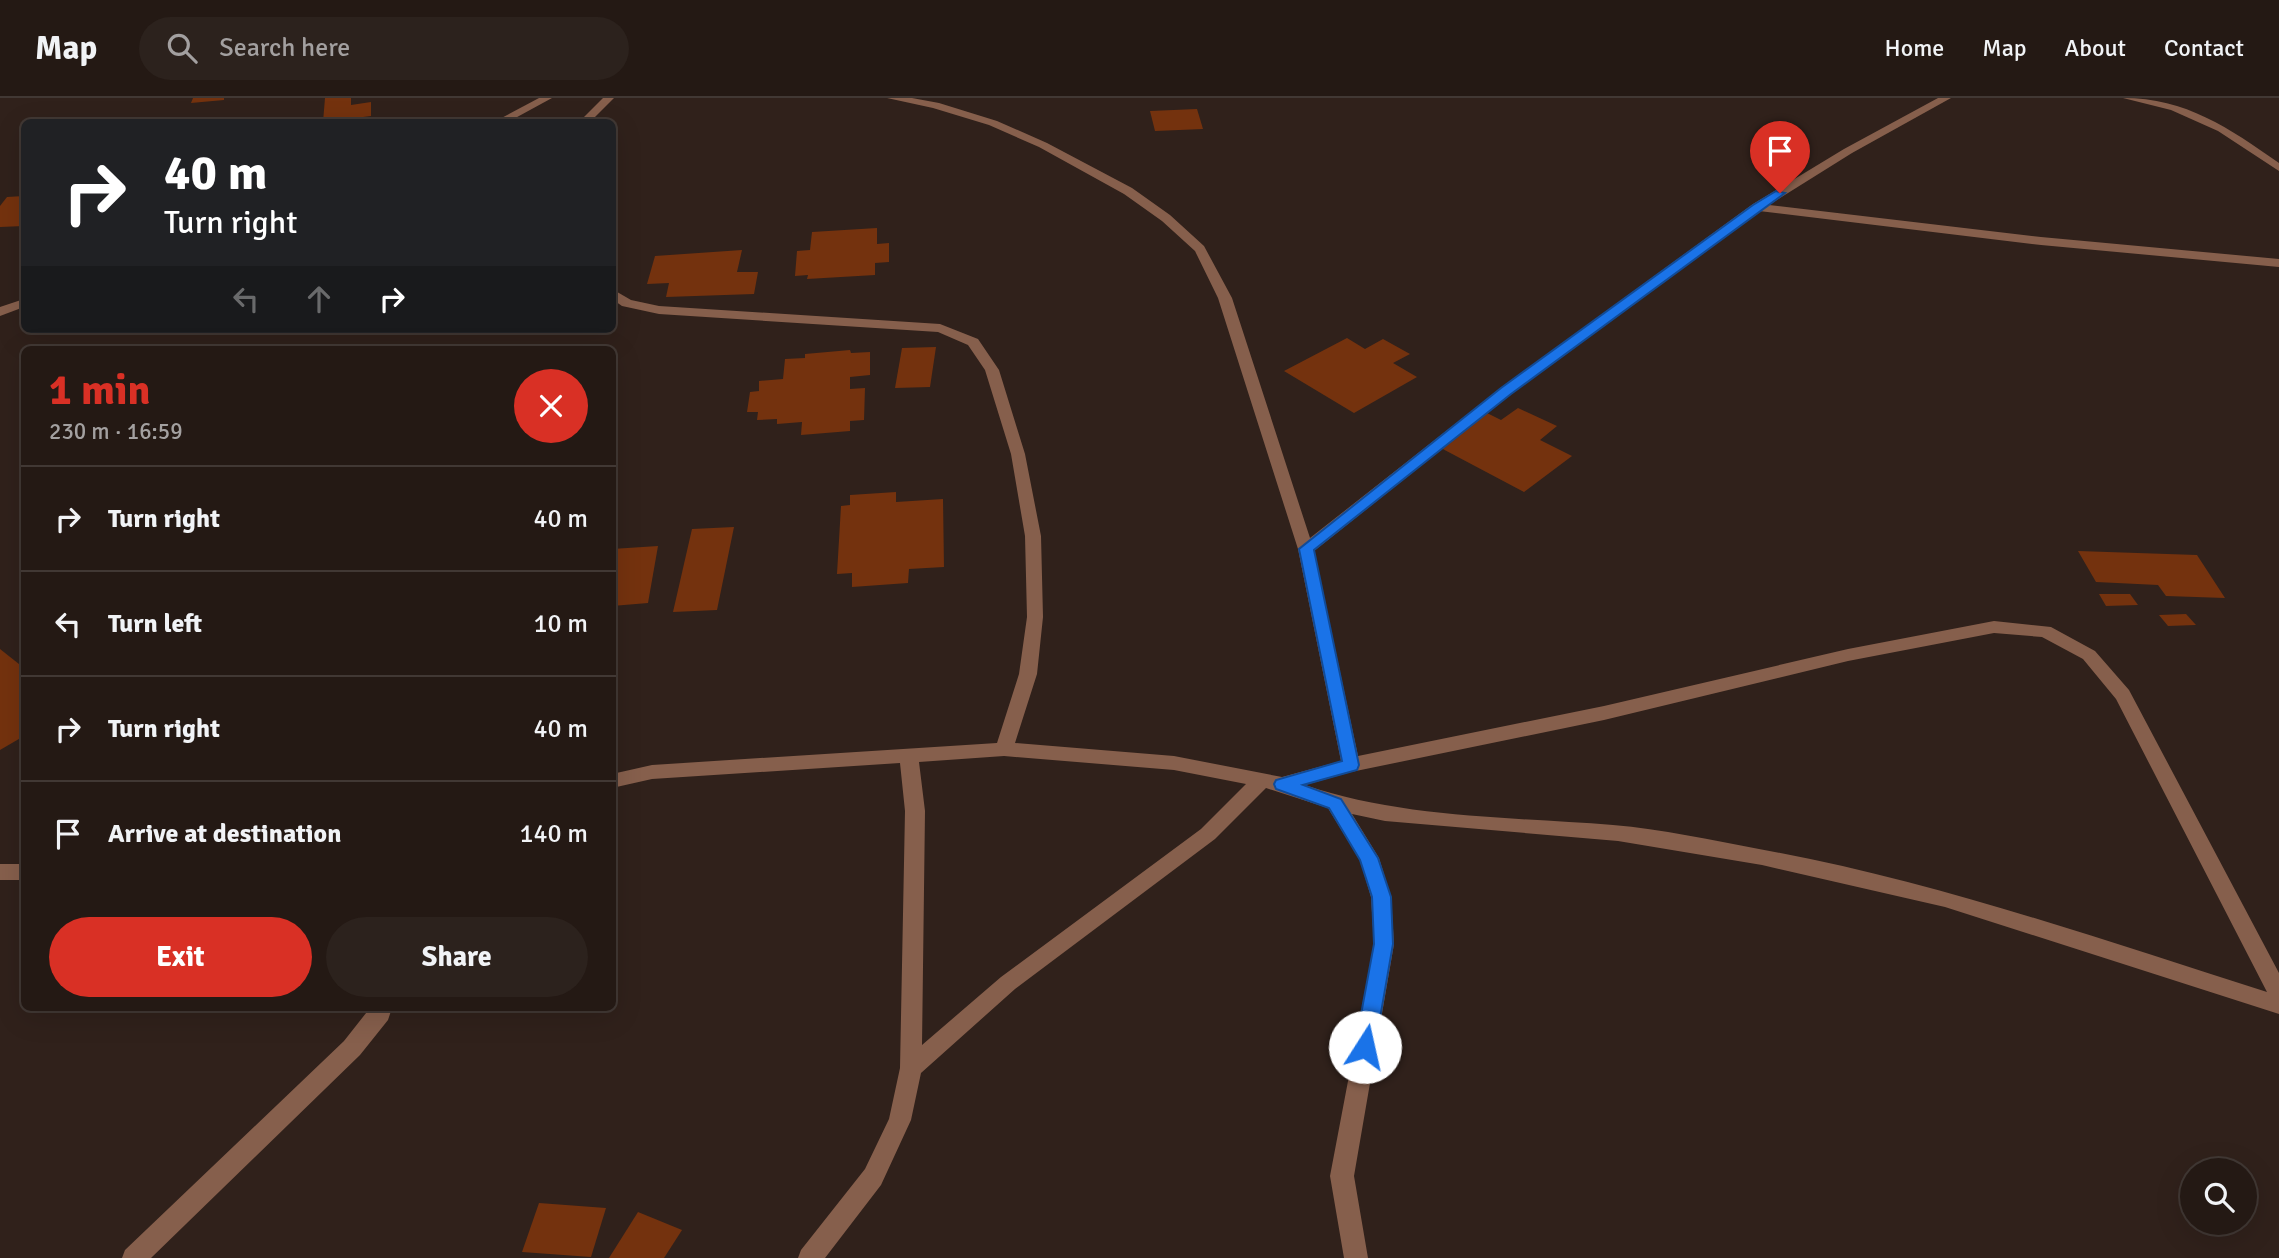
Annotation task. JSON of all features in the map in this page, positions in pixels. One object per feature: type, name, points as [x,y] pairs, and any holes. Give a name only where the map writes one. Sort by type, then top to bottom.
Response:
[{"type":"street","points":[[506,119],[547,98]]},
{"type":"street","points":[[587,119],[609,98]]},
{"type":"street","points":[[892,98],[934,104],[1043,145],[1128,191],[1166,218],[1200,249],[1225,298],[1306,549],[1351,765]]},
{"type":"street","points":[[1306,549],[1506,391],[1757,207],[1848,151],[1946,98]]},
{"type":"street","points":[[2128,98],[2174,107],[2222,129],[2279,169]]},
{"type":"street","points":[[1757,207],[2040,240],[2279,263]]},
{"type":"street","points":[[616,295],[627,303],[659,310],[940,328],[974,342],[992,370],[1018,454],[1033,536],[1035,617],[1028,674],[1004,749]]},
{"type":"street","points":[[0,312],[21,304]]},
{"type":"street","points":[[1282,784],[1351,765],[1604,713],[1848,655],[1994,627],[2045,631],[2089,655],[2123,695],[2279,994]]},
{"type":"street","points":[[616,780],[652,772],[1004,749],[1174,763],[1282,784],[1335,803],[1385,814],[1618,833],[1762,857],[1945,899],[2279,1005]]},
{"type":"street","points":[[810,1258],[873,1177],[901,1120],[911,1069],[915,811],[909,756]]},
{"type":"street","points":[[911,1069],[1008,983],[1208,834],[1262,780]]},
{"type":"street","points":[[1335,803],[1369,858],[1381,897],[1384,944],[1342,1176],[1356,1258]]},
{"type":"street","points":[[0,872],[21,872]]},
{"type":"street","points":[[134,1258],[352,1048],[380,1011]]},
{"type":"building","points":[[193,98],[224,98],[224,100],[191,103]]},
{"type":"building","points":[[325,98],[351,98],[351,105],[371,102],[371,116],[323,119]]},
{"type":"building","points":[[1197,109],[1203,129],[1155,131],[1150,111]]},
{"type":"building","points":[[21,196],[21,226],[0,227],[0,206],[7,197]]},
{"type":"building","points":[[877,228],[877,244],[889,243],[889,262],[875,263],[875,275],[807,279],[808,275],[795,276],[797,251],[810,250],[812,232]]},
{"type":"building","points":[[742,250],[737,272],[758,272],[754,294],[666,297],[669,283],[647,284],[655,256]]},
{"type":"building","points":[[1347,338],[1365,349],[1383,339],[1410,354],[1393,363],[1417,377],[1354,413],[1284,371]]},
{"type":"building","points":[[936,347],[930,387],[895,388],[902,348]]},
{"type":"building","points":[[850,350],[851,353],[870,352],[870,375],[850,377],[850,389],[865,388],[864,420],[850,421],[850,431],[801,435],[802,422],[777,424],[777,419],[757,420],[758,412],[747,412],[750,392],[759,391],[759,381],[783,379],[785,359],[805,358],[805,354]]},
{"type":"building","points":[[1518,408],[1557,426],[1540,440],[1572,456],[1524,492],[1439,447],[1487,413],[1501,420]]},
{"type":"building","points":[[896,492],[896,502],[943,499],[944,567],[909,569],[908,583],[852,587],[852,573],[837,574],[841,506],[850,505],[850,495]]},
{"type":"building","points":[[734,527],[717,610],[673,612],[692,529]]},
{"type":"building","points":[[658,546],[648,603],[616,606],[616,549]]},
{"type":"building","points":[[2078,551],[2197,555],[2225,598],[2166,596],[2158,585],[2096,582]]},
{"type":"building","points":[[2099,594],[2130,594],[2138,605],[2106,606]]},
{"type":"building","points":[[2186,614],[2196,625],[2168,626],[2159,615]]},
{"type":"building","points":[[0,649],[21,666],[21,738],[0,750]]},
{"type":"building","points":[[539,1203],[606,1208],[591,1257],[522,1252]]},
{"type":"building","points":[[638,1212],[682,1230],[664,1258],[609,1258]]},
{"type":"route","points":[[1365,1047],[1384,944],[1381,897],[1369,858],[1335,803],[1282,784],[1351,765],[1306,549],[1506,391],[1757,207],[1780,193]]}]
